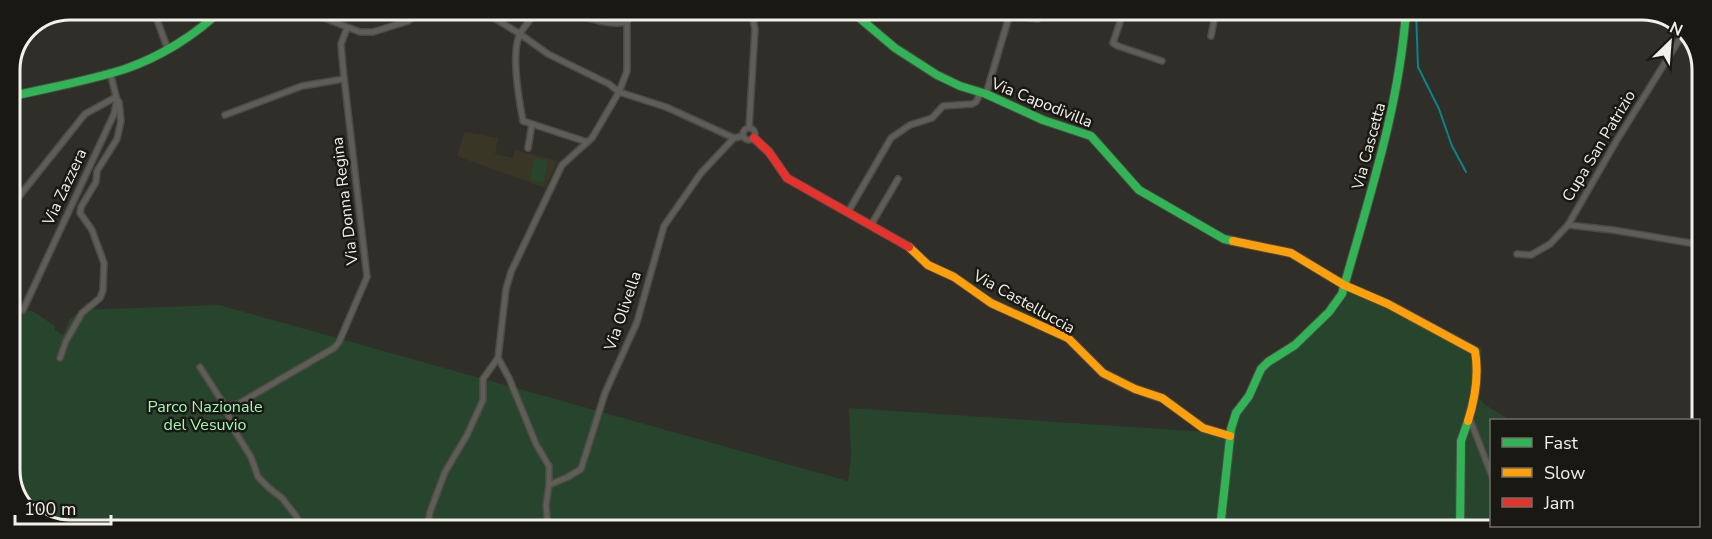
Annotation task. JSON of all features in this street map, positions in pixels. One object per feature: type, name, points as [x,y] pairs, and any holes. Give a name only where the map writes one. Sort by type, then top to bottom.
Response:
[{"type":"street","points":[[157,20],[167,47]]},
{"type":"street","points":[[20,94],[125,69],[142,62],[213,20]]},
{"type":"street","points":[[328,20],[360,32],[373,32],[409,20]]},
{"type":"street","points":[[497,20],[548,54],[609,84],[619,92],[666,107],[734,138],[743,136],[749,140],[754,138],[754,130],[749,128]]},
{"type":"street","points":[[532,20],[520,34],[517,55],[517,90],[523,121],[588,142]]},
{"type":"street","points":[[428,520],[445,472],[467,435],[483,400],[483,379],[498,358],[506,289],[511,272],[562,165],[588,142],[607,114],[627,71],[627,22],[616,24],[593,20]]},
{"type":"street","points":[[749,128],[755,29],[754,20]]},
{"type":"street","name":"Via Capodivilla","points":[[862,20],[895,48],[929,70],[960,86],[986,94],[1043,120],[1091,136],[1139,190],[1211,232],[1224,238],[1291,253],[1344,285],[1388,304],[1475,351],[1477,362],[1474,402],[1469,417]]},
{"type":"street","points":[[848,212],[891,138],[910,125],[932,118],[944,106],[972,104],[976,102],[980,94],[986,94],[1009,20]]},
{"type":"street","points":[[1121,20],[1113,43],[1162,61]]},
{"type":"street","points":[[1211,36],[1214,20]]},
{"type":"street","name":"Via Cascetta","points":[[1221,520],[1230,436],[1236,413],[1249,396],[1261,369],[1295,345],[1329,312],[1342,294],[1395,104],[1406,40],[1406,20]]},
{"type":"street","name":"Via Donna Regina","points":[[225,406],[238,404],[334,348],[339,342],[367,277],[341,44],[347,28]]},
{"type":"street","name":"Cupa San Patrizio","points":[[1517,254],[1531,255],[1550,244],[1568,225],[1680,37]]},
{"type":"street","points":[[60,358],[66,341],[82,313],[100,298],[103,290],[104,263],[92,230],[80,213],[81,207],[96,182],[97,171],[117,139],[121,121],[119,102],[116,99],[110,72]]},
{"type":"street","points":[[225,115],[302,86],[344,80]]},
{"type":"street","points":[[20,195],[85,114],[116,99]]},
{"type":"street","name":"Via Zazzera","points":[[23,310],[114,114],[116,99]]},
{"type":"street","points":[[528,148],[532,124]]},
{"type":"street","points":[[743,136],[744,130],[749,128]]},
{"type":"street","name":"Via Olivella","points":[[549,485],[581,469],[605,393],[637,322],[664,226],[701,173],[734,138]]},
{"type":"street","name":"Via Castelluccia","points":[[754,138],[779,164],[787,178],[907,246],[928,265],[954,277],[991,303],[1068,338],[1078,351],[1102,373],[1162,398],[1203,428],[1230,436]]},
{"type":"street","points":[[871,225],[898,179]]},
{"type":"street","points":[[1568,225],[1692,243]]},
{"type":"street","points":[[498,358],[509,378],[536,444],[549,466],[547,520]]},
{"type":"street","points":[[200,367],[225,406],[234,430],[247,450],[258,477],[282,498],[298,520]]},
{"type":"street","points":[[1469,417],[1490,473]]},
{"type":"street","points":[[1460,520],[1461,441],[1469,417]]},
{"type":"shaded area","points":[[465,132],[498,138],[495,154],[513,158],[515,150],[558,161],[545,188],[457,156]]},
{"type":"green space","points":[[535,158],[548,161],[543,183],[530,180]]},
{"type":"green space","name":"Parco Nazionale del Vesuvio","points":[[1348,283],[1448,334],[1482,348],[1479,397],[1484,404],[1508,419],[1490,419],[1490,520],[70,520],[44,513],[26,494],[20,479],[20,309],[34,312],[55,326],[55,330],[63,335],[70,319],[82,310],[219,305],[848,481],[851,457],[849,408],[1221,433],[1226,431],[1263,372],[1282,349],[1325,312]]},
{"type":"waterway","points":[[1416,20],[1418,67],[1439,109],[1452,146],[1466,172]]},
{"type":"traffic: fast","points":[[20,94],[97,77],[138,64],[164,52],[211,20]]},
{"type":"traffic: fast","points":[[862,20],[895,48],[937,75],[1043,120],[1091,136],[1139,190],[1224,239],[1233,241]]},
{"type":"traffic: fast","points":[[1221,520],[1231,429],[1236,413],[1249,396],[1261,369],[1295,345],[1329,312],[1342,294],[1390,119],[1405,20]]},
{"type":"traffic: fast","points":[[1460,520],[1461,441],[1468,421]]},
{"type":"traffic: slow","points":[[1233,241],[1291,253],[1344,285],[1388,304],[1475,351],[1476,386],[1468,421]]},
{"type":"traffic: slow","points":[[909,247],[928,265],[954,277],[991,303],[1068,338],[1103,373],[1135,389],[1162,398],[1203,428],[1230,436]]},
{"type":"traffic: jam","points":[[754,138],[769,152],[787,178],[909,247]]}]
